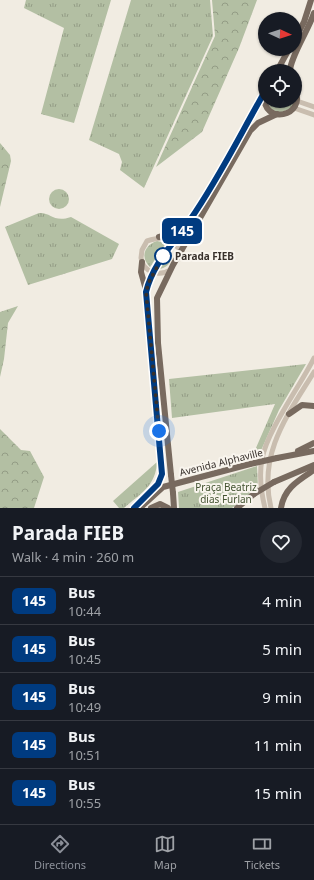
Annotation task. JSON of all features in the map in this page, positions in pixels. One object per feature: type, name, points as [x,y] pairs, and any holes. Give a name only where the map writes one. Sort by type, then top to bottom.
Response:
[{"type":"main road","points":[[302,26],[311,0]]},
{"type":"main road","points":[[292,64],[314,13]]},
{"type":"main road","points":[[146,292],[153,273],[172,242],[183,230],[195,212],[258,105]]},
{"type":"main road","points":[[267,108],[268,110],[277,114]]},
{"type":"main road","points":[[174,508],[156,302],[170,270],[250,130],[258,122],[277,114],[284,114],[294,108]]},
{"type":"main road","points":[[159,237],[183,230]]},
{"type":"main road","points":[[134,508],[150,493],[160,480],[162,471],[146,292],[141,272],[142,262]]},
{"type":"main road","points":[[153,366],[156,368],[161,367]]},
{"type":"main road","points":[[154,378],[162,379]]},
{"type":"main road","points":[[289,414],[302,405],[314,406]]},
{"type":"main road","points":[[159,431],[167,435]]},
{"type":"main road","points":[[286,456],[314,442]]},
{"type":"main road","name":"Avenida Alphaville","points":[[140,508],[163,487],[250,464],[314,451]]},
{"type":"main road","points":[[237,508],[254,494],[274,482],[314,465]]},
{"type":"main road","points":[[281,508],[285,494],[292,485],[314,470]]},
{"type":"main road","points":[[151,508],[160,504],[168,508]]},
{"type":"street","points":[[302,103],[314,107]]},
{"type":"street","points":[[294,108],[314,114]]},
{"type":"street","points":[[170,270],[162,274],[153,273],[146,268],[142,262],[142,250],[147,241],[159,237],[172,242],[182,251]]},
{"type":"street","points":[[268,507],[261,487],[262,458],[267,443],[314,358]]},
{"type":"street","points":[[268,507],[267,471],[270,455],[277,436],[314,372]]},
{"type":"green space","points":[[26,0],[111,0],[74,123],[41,114],[64,28],[24,8]]},
{"type":"green space","points":[[131,0],[210,0],[213,36],[144,188],[120,170],[122,162],[119,154],[89,140]]},
{"type":"green space","points":[[212,0],[257,0],[239,48],[202,132],[156,167],[215,36]]},
{"type":"green space","points":[[270,108],[292,108],[279,113]]},
{"type":"green space","points":[[0,143],[10,155],[11,161],[0,207]]},
{"type":"green space","points":[[55,189],[63,189],[69,195],[69,203],[63,209],[55,209],[49,203],[49,195]]},
{"type":"green space","points":[[39,213],[47,214],[60,219],[71,217],[119,244],[112,259],[28,285],[5,227]]},
{"type":"green space","points":[[157,241],[166,243],[150,267],[145,260],[145,252],[149,245]]},
{"type":"green space","points":[[170,248],[170,263],[162,269],[158,269]]},
{"type":"green space","points":[[18,306],[8,323],[4,359],[0,377],[0,312]]},
{"type":"green space","points":[[306,364],[279,410],[259,455],[252,457],[275,404],[172,418],[169,379]]},
{"type":"green space","points":[[0,429],[21,450],[30,451],[44,477],[34,508],[0,508]]},
{"type":"green space","points":[[157,462],[154,477],[146,489],[124,508],[119,508],[113,501]]},
{"type":"green space","name":"Praça Beatriz dias Furlan","points":[[257,466],[258,488],[232,508],[179,508],[178,492]]},
{"type":"bus line","name":"145","points":[[134,508],[158,484],[162,474],[146,292],[149,282],[167,249],[183,230],[195,212],[258,104]]},
{"type":"place","name":"Parada FIEB","points":[[163,256]]},
{"type":"route","points":[[159,431],[146,292],[149,282],[163,256]]}]
